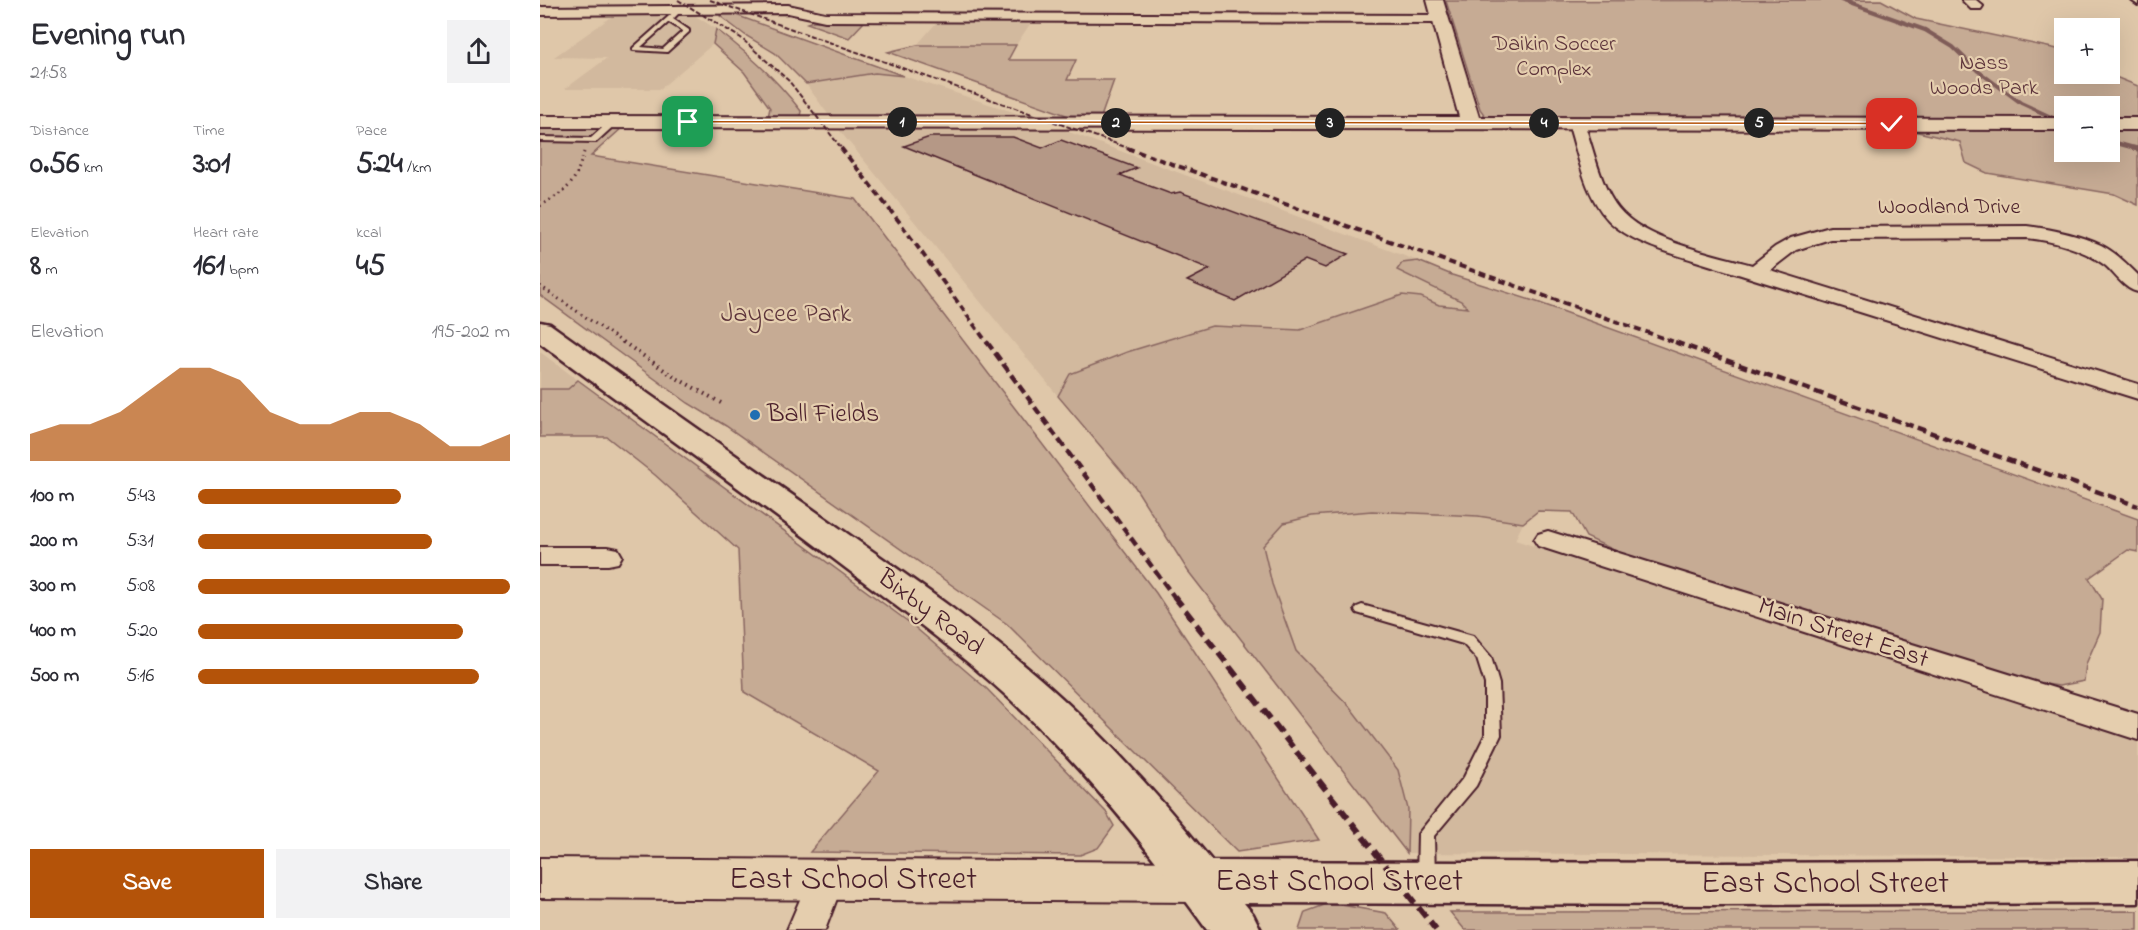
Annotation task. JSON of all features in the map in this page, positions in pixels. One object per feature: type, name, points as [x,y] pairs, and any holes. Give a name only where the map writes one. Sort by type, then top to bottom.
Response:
[{"type":"main road","name":"Bixby Road","points":[[540,330],[693,439],[985,654],[1069,731],[1112,776],[1200,882],[1236,930]]},
{"type":"main road","name":"East School Street","points":[[1200,882],[1718,884],[2138,882]]},
{"type":"street","points":[[767,0],[788,9],[825,17],[1440,19]]},
{"type":"street","points":[[918,18],[933,0]]},
{"type":"street","points":[[1090,18],[1098,0]]},
{"type":"street","points":[[1262,18],[1263,0]]},
{"type":"street","points":[[1435,0],[1471,123]]},
{"type":"street","points":[[540,11],[674,15],[788,9]]},
{"type":"street","points":[[540,122],[2054,124]]},
{"type":"street","points":[[1576,123],[1607,204],[1622,223],[1658,241],[2138,392]]},
{"type":"street","points":[[2120,124],[2138,124]]},
{"type":"street","name":"Woodland Drive","points":[[1756,272],[1784,248],[1798,240],[1830,233],[2027,232],[2061,237],[2094,249],[2113,262],[2138,286]]},
{"type":"street","name":"Main Street East","points":[[1548,540],[2138,727]]},
{"type":"street","points":[[540,556],[608,556]]},
{"type":"street","name":"East School Street","points":[[540,878],[1200,882]]},
{"type":"street","points":[[806,930],[825,880]]},
{"type":"lane","points":[[674,15],[687,31],[665,51],[635,49],[658,28],[674,15]]},
{"type":"lane","points":[[540,139],[593,140],[614,122]]},
{"type":"lane","points":[[1362,610],[1468,640],[1484,657],[1492,684],[1493,735],[1470,781],[1426,834],[1426,882]]},
{"type":"path","points":[[540,207],[560,194],[576,179],[581,167],[581,157],[593,140]]},
{"type":"path","points":[[540,286],[673,376],[721,403]]},
{"type":"shaded area","points":[[617,13],[691,13],[716,29],[713,44],[660,89],[565,89],[607,58],[554,57]]},
{"type":"shaded area","points":[[938,21],[1032,21],[1016,45],[917,45]]},
{"type":"shaded area","points":[[875,73],[904,76],[1019,114],[1012,117],[830,117],[806,84]]},
{"type":"shaded area","points":[[847,128],[1058,128],[1418,261],[1402,263],[1469,308],[1439,305],[1421,297],[1300,330],[1212,326],[1070,374],[1058,396],[839,130]]},
{"type":"shaded area","points":[[540,352],[578,380],[568,389],[540,389]]},
{"type":"shaded area","points":[[1372,511],[1478,516],[1523,523],[1515,540],[2138,737],[2138,857],[1407,853],[1408,809],[1350,707],[1296,651],[1272,584],[1263,546],[1284,523],[1312,516]]},
{"type":"green space","name":"Daikin Soccer Complex","points":[[1881,0],[1916,19],[2054,48],[2054,84],[2120,84],[2120,79],[2138,86],[2138,119],[2120,119],[2120,96],[2054,96],[2054,119],[1485,116],[1480,109],[1446,1]]},
{"type":"green space","points":[[733,14],[904,76],[875,73],[806,84],[775,53],[745,35],[720,16]]},
{"type":"green space","points":[[865,21],[849,38],[807,23]]},
{"type":"green space","points":[[716,29],[751,57],[772,78],[801,111],[800,117],[768,117],[770,108],[744,72],[713,44]]},
{"type":"green space","points":[[917,45],[1016,45],[1008,60],[1076,60],[1067,80],[1114,80],[1101,117],[1072,117],[888,52]]},
{"type":"green space","name":"Jaycee Park","points":[[540,127],[623,127],[591,156],[855,199],[1156,593],[1319,840],[1237,852],[1007,624],[726,426],[688,403],[540,295]]},
{"type":"green space","points":[[1901,128],[2054,129],[2054,162],[2120,162],[2120,129],[2138,129],[2138,205],[2114,194],[1987,173],[1966,163],[1960,142]]},
{"type":"green space","points":[[1418,261],[2138,519],[2138,552],[2128,550],[2089,578],[2102,599],[2100,632],[2086,664],[2084,681],[2059,686],[2018,680],[1629,557],[1586,537],[1572,512],[1538,511],[1523,523],[1478,516],[1372,511],[1312,516],[1284,523],[1263,546],[1272,584],[1296,651],[1350,707],[1398,770],[1408,809],[1407,853],[1188,571],[1135,487],[1058,396],[1070,374],[1127,352],[1212,326],[1300,330],[1402,295],[1421,297],[1439,305],[1468,308],[1461,301],[1397,270],[1402,263]]},
{"type":"green space","points":[[578,380],[910,623],[987,689],[1106,812],[1114,826],[1098,848],[1080,855],[810,852],[879,771],[744,692],[738,550],[655,475],[607,437],[540,437],[540,389],[568,389]]},
{"type":"green space","points":[[1330,903],[1386,913],[1400,930],[1299,930],[1305,912]]},
{"type":"green space","points":[[2138,911],[2138,930],[1465,930],[1450,912]]},
{"type":"building","points":[[930,137],[1013,137],[1042,148],[1061,140],[1137,168],[1120,175],[1171,194],[1180,192],[1348,254],[1325,268],[1305,260],[1235,301],[1187,281],[1210,269],[904,146]]},
{"type":"waterway","points":[[1841,0],[1925,30],[1953,47],[1978,71],[2021,103],[2054,118]]},
{"type":"waterway","points":[[2120,144],[2138,149],[2133,148]]},
{"type":"railway","points":[[678,0],[741,38],[789,81],[842,149]]},
{"type":"railway","points":[[710,0],[1131,149]]},
{"type":"railway","points":[[841,148],[901,224],[988,344]]},
{"type":"railway","points":[[1127,148],[1680,344]]},
{"type":"railway","points":[[987,342],[1175,598]]},
{"type":"railway","points":[[1675,342],[2138,506]]},
{"type":"railway","points":[[1174,596],[1436,930]]},
{"type":"place","name":"Ball Fields","points":[[755,415]]},
{"type":"route","points":[[688,122],[1892,124]]},
{"type":"park label","name":"Nass Woods Park","points":[[1984,76]]}]
